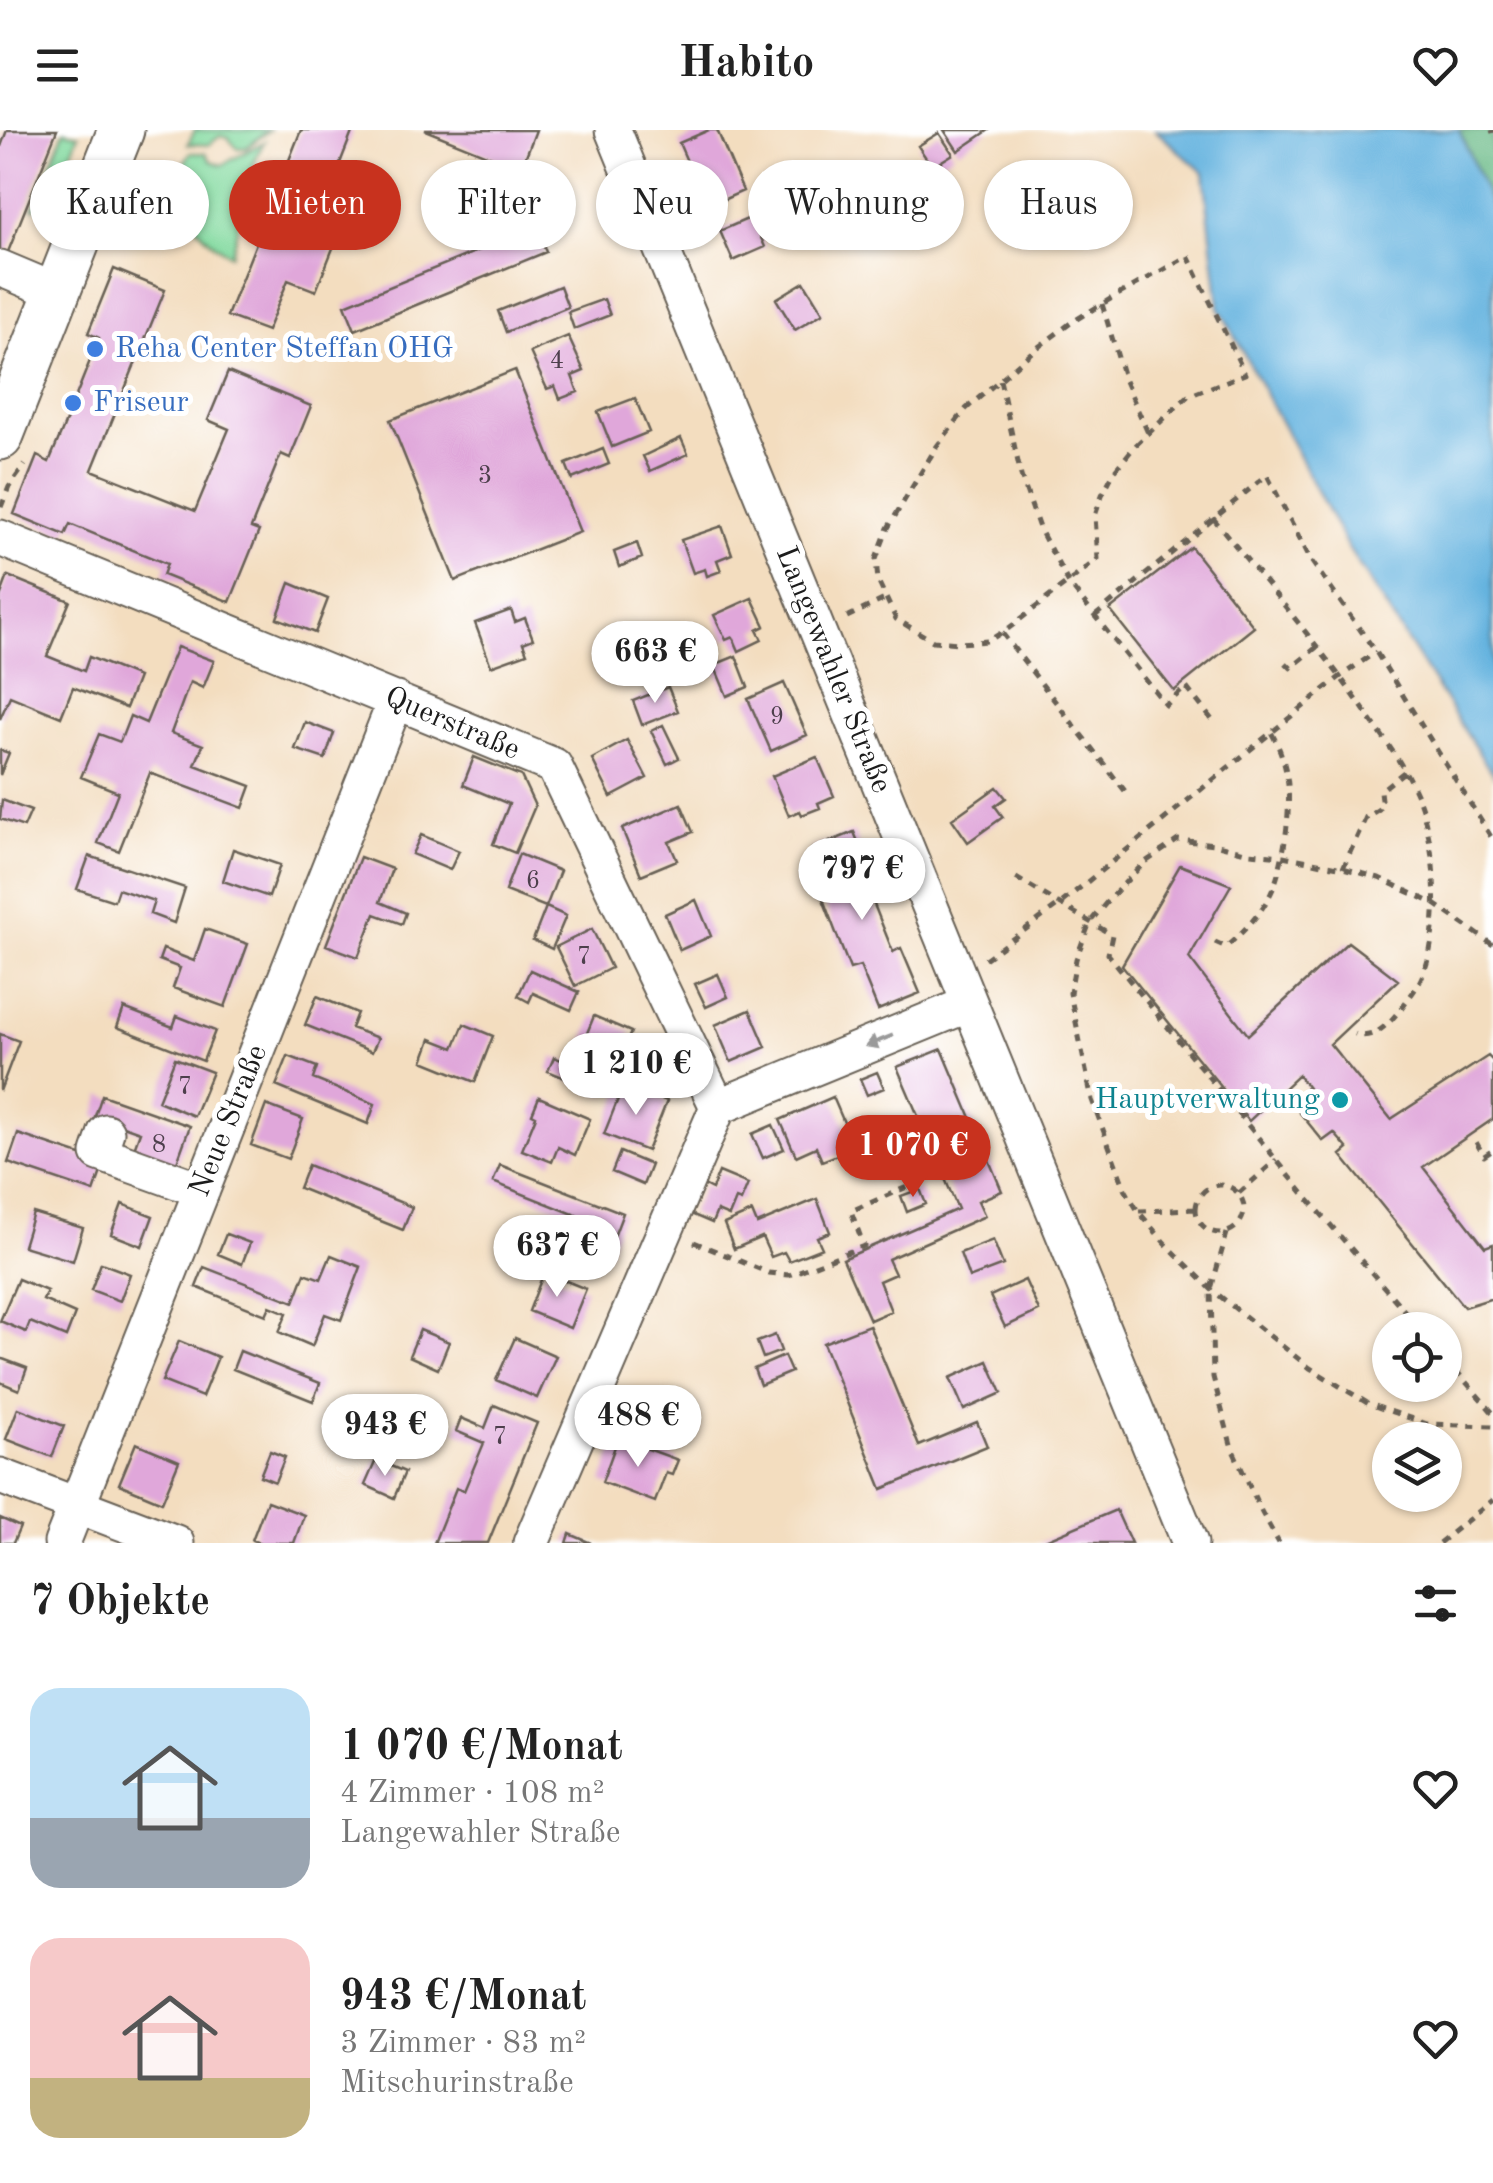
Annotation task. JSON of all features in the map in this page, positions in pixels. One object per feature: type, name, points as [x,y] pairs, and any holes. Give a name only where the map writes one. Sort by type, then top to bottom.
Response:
[{"type":"main road","points":[[2,428],[121,130]]},
{"type":"street","name":"Langewahler Straße","points":[[613,130],[1190,1543]]},
{"type":"street","points":[[0,268],[57,292]]},
{"type":"street","name":"Querstraße","points":[[0,538],[554,766],[718,1106]]},
{"type":"street","name":"Neue Straße","points":[[62,1543],[396,700]]},
{"type":"street","points":[[531,1543],[718,1106],[969,1004]]},
{"type":"street","points":[[106,1132],[98,1152],[202,1190]]},
{"type":"street","points":[[0,1476],[176,1543]]},
{"type":"path","points":[[1188,256],[1245,374],[1188,396],[1115,470],[1095,516],[1098,559],[988,640],[960,644],[933,641],[896,619],[878,581],[876,559],[888,528],[938,446],[966,409],[1000,378],[1102,304],[1188,256]]},
{"type":"path","points":[[1102,304],[1125,381],[1148,434]]},
{"type":"path","points":[[1000,378],[1021,476],[1039,528],[1068,584],[1166,705],[1186,687],[1214,721]]},
{"type":"path","points":[[1095,616],[1267,475],[1312,562],[1376,652],[1493,840]]},
{"type":"path","points":[[1213,518],[1341,676],[1393,752],[1421,806],[1432,855],[1435,904],[1427,971],[1397,1014],[1378,1032],[1362,1037],[1355,1034]]},
{"type":"path","points":[[836,621],[885,599]]},
{"type":"path","points":[[1002,632],[1125,791]]},
{"type":"path","points":[[1286,663],[1291,668],[1317,647]]},
{"type":"path","points":[[979,963],[1060,904],[1341,676],[1376,652]]},
{"type":"path","points":[[1215,942],[1226,947],[1258,912],[1271,894],[1282,856],[1288,780],[1280,748],[1271,732]]},
{"type":"path","points":[[1344,868],[1366,816],[1378,810],[1380,791],[1404,772]]},
{"type":"path","points":[[1493,945],[1435,904],[1379,878],[1282,856],[1178,840],[1144,863],[1090,922],[1076,959],[1070,993],[1092,1100],[1125,1190],[1164,1242],[1211,1289],[1310,1368],[1369,1404],[1428,1424],[1493,1426]]},
{"type":"path","points":[[1016,878],[1112,935],[1108,954],[1406,1312]]},
{"type":"path","points":[[1476,1142],[1484,1156],[1493,1150]]},
{"type":"path","points":[[1239,1193],[1276,1160]]},
{"type":"path","points":[[665,1230],[770,1273],[789,1274],[864,1246],[851,1212],[942,1172]]},
{"type":"path","points":[[1216,1185],[1239,1193],[1245,1208],[1240,1224],[1219,1234],[1206,1228],[1196,1209],[1202,1193],[1216,1185]]},
{"type":"path","points":[[1138,1211],[1196,1209]]},
{"type":"path","points":[[1227,1233],[1211,1289],[1213,1377],[1232,1448],[1279,1543]]},
{"type":"path","points":[[1462,1377],[1493,1413]]},
{"type":"path","points":[[1440,1543],[1493,1500]]},
{"type":"green space","points":[[195,130],[269,130],[246,148],[237,148],[220,136],[209,145],[188,144]]},
{"type":"green space","points":[[1459,130],[1493,130],[1493,210]]},
{"type":"green space","points":[[64,131],[79,134],[69,160],[52,160]]},
{"type":"green space","points":[[264,142],[256,160],[231,160]]},
{"type":"green space","points":[[190,153],[206,153],[211,161],[222,165],[229,161],[231,255],[209,239],[209,160],[186,160]]},
{"type":"water","points":[[1155,130],[1459,130],[1493,210],[1493,775],[1348,548],[1219,307],[1204,173]]},
{"type":"building","points":[[7,130],[57,130],[45,160],[30,160],[30,197],[8,252],[0,249],[0,149]]},
{"type":"building","points":[[301,130],[353,130],[341,160],[289,160]]},
{"type":"building","points":[[425,130],[536,130],[524,160],[499,160]]},
{"type":"building","points":[[717,130],[743,191],[728,198],[728,160],[686,160],[679,143]]},
{"type":"building","points":[[944,130],[989,130],[958,151]]},
{"type":"building","points":[[939,133],[953,154],[943,160],[927,160],[918,146]]},
{"type":"building","points":[[748,219],[748,250],[758,250],[733,261],[728,249],[728,228]]},
{"type":"building","points":[[253,250],[332,250],[316,291],[288,280],[267,331],[227,316]]},
{"type":"building","points":[[480,250],[546,252],[355,330],[345,305]]},
{"type":"building","points":[[114,269],[165,290],[92,470],[195,511],[229,429],[208,420],[228,372],[311,406],[290,458],[281,454],[251,528],[259,531],[230,602],[163,575],[167,564],[70,524],[65,535],[14,514],[37,456],[49,462],[62,431],[99,338],[88,333]]},
{"type":"building","points":[[804,282],[823,313],[795,330],[776,299]]},
{"type":"building","points":[[560,286],[568,307],[506,332],[498,311]]},
{"type":"building","points":[[604,299],[610,315],[574,329],[568,312]]},
{"type":"building","points":[[568,336],[584,371],[572,376],[578,392],[560,399],[555,386],[547,389],[530,352]]},
{"type":"building","points":[[515,370],[580,532],[455,581],[390,420]]},
{"type":"building","points":[[635,398],[649,432],[612,447],[598,412]]},
{"type":"building","points":[[681,438],[688,454],[650,471],[643,456]]},
{"type":"building","points":[[603,449],[609,464],[572,479],[566,464]]},
{"type":"building","points":[[722,526],[732,554],[717,560],[721,571],[707,576],[705,569],[693,573],[681,540]]},
{"type":"building","points":[[637,543],[642,558],[619,567],[614,552]]},
{"type":"building","points":[[1191,547],[1254,627],[1174,691],[1110,610]]},
{"type":"building","points":[[8,576],[70,601],[47,656],[84,671],[89,657],[138,677],[126,708],[73,687],[61,717],[10,696],[0,719],[0,597]]},
{"type":"building","points":[[290,583],[328,599],[315,633],[277,618]]},
{"type":"building","points":[[752,598],[765,626],[757,630],[762,640],[739,651],[733,637],[726,640],[714,615]]},
{"type":"building","points":[[511,610],[515,622],[525,618],[533,639],[523,643],[527,653],[491,666],[475,623]]},
{"type":"building","points":[[177,647],[214,661],[203,688],[190,682],[171,733],[203,745],[195,765],[251,786],[243,808],[150,773],[119,851],[98,843],[118,792],[81,777],[99,734],[120,742],[130,716],[146,723]]},
{"type":"building","points":[[736,656],[748,687],[727,696],[714,665]]},
{"type":"building","points":[[784,683],[807,735],[771,751],[748,699]]},
{"type":"building","points":[[668,687],[678,711],[642,725],[633,701]]},
{"type":"building","points":[[305,722],[334,733],[325,759],[295,749]]},
{"type":"building","points":[[663,725],[679,758],[667,764],[651,731]]},
{"type":"building","points":[[627,740],[647,778],[611,797],[592,759]]},
{"type":"building","points":[[0,750],[9,753],[0,775]]},
{"type":"building","points":[[474,757],[521,776],[535,806],[515,853],[493,844],[509,804],[463,785]]},
{"type":"building","points":[[817,757],[834,796],[818,803],[820,808],[789,816],[772,776]]},
{"type":"building","points":[[997,787],[1006,798],[995,806],[1003,817],[968,842],[952,819]]},
{"type":"building","points":[[2,800],[31,811],[24,827],[0,819]]},
{"type":"building","points":[[681,804],[693,832],[669,842],[677,860],[641,875],[622,829]]},
{"type":"building","points":[[854,832],[873,879],[865,882],[893,952],[901,948],[920,993],[878,1010],[860,966],[850,969],[823,899],[831,896],[812,849]]},
{"type":"building","points":[[421,835],[459,851],[450,870],[412,854]]},
{"type":"building","points":[[233,849],[280,865],[269,897],[223,881]]},
{"type":"building","points":[[519,854],[560,871],[546,907],[505,891]]},
{"type":"building","points":[[89,856],[185,888],[174,923],[150,914],[154,901],[118,889],[114,901],[77,889]]},
{"type":"building","points":[[360,857],[392,869],[380,902],[406,913],[402,924],[375,914],[358,957],[326,945]]},
{"type":"building","points":[[1180,865],[1231,885],[1189,958],[1248,1035],[1348,942],[1398,980],[1330,1044],[1391,1119],[1488,1056],[1493,1061],[1493,1119],[1423,1167],[1485,1247],[1493,1244],[1493,1298],[1464,1307],[1341,1155],[1348,1149],[1334,1133],[1323,1141],[1296,1108],[1311,1092],[1298,1075],[1249,1121],[1122,965]]},
{"type":"building","points":[[696,900],[711,936],[680,950],[665,914]]},
{"type":"building","points":[[546,907],[566,916],[552,949],[533,940]]},
{"type":"building","points":[[205,929],[248,944],[225,1007],[173,988],[180,968],[159,960],[163,949],[194,961]]},
{"type":"building","points":[[592,929],[611,968],[575,986],[556,947]]},
{"type":"building","points":[[530,970],[579,992],[571,1010],[533,993],[529,1002],[518,996]]},
{"type":"building","points":[[718,974],[728,997],[706,1007],[695,984]]},
{"type":"building","points":[[317,996],[357,1013],[351,1028],[378,1038],[372,1052],[305,1025]]},
{"type":"building","points":[[124,1008],[173,1027],[177,1016],[215,1031],[203,1061],[117,1027]]},
{"type":"building","points":[[750,1010],[766,1047],[731,1062],[715,1025]]},
{"type":"building","points":[[594,1016],[631,1032],[605,1095],[548,1071],[554,1057],[574,1065]]},
{"type":"building","points":[[464,1024],[493,1036],[475,1082],[423,1061],[431,1039],[454,1048]]},
{"type":"building","points":[[0,1034],[19,1041],[0,1091]]},
{"type":"building","points":[[942,1049],[1002,1191],[978,1201],[985,1216],[888,1259],[895,1274],[879,1281],[891,1311],[870,1320],[843,1259],[958,1209],[897,1067]]},
{"type":"building","points":[[288,1056],[317,1067],[313,1079],[375,1104],[368,1124],[276,1086]]},
{"type":"building","points":[[175,1058],[212,1072],[194,1116],[158,1101]]},
{"type":"building","points":[[877,1072],[884,1088],[867,1095],[860,1079]]},
{"type":"building","points":[[624,1084],[667,1101],[647,1151],[604,1134]]},
{"type":"building","points":[[102,1095],[190,1126],[173,1173],[131,1157],[140,1132],[95,1116]]},
{"type":"building","points":[[539,1097],[590,1119],[575,1155],[558,1147],[552,1162],[522,1150]]},
{"type":"building","points":[[833,1097],[855,1148],[822,1161],[816,1147],[796,1156],[780,1120]]},
{"type":"building","points":[[266,1105],[303,1119],[288,1159],[251,1145]]},
{"type":"building","points":[[773,1125],[784,1149],[763,1158],[752,1134]]},
{"type":"building","points":[[18,1134],[104,1163],[94,1192],[8,1163]]},
{"type":"building","points":[[620,1152],[651,1165],[643,1185],[612,1172]]},
{"type":"building","points":[[308,1165],[412,1207],[403,1230],[299,1188]]},
{"type":"building","points":[[500,1165],[623,1213],[607,1255],[566,1240],[576,1215],[493,1182]]},
{"type":"building","points":[[719,1172],[748,1184],[729,1216],[717,1211],[712,1223],[691,1214],[704,1185],[712,1189]]},
{"type":"building","points":[[920,1189],[926,1204],[907,1212],[901,1196]]},
{"type":"building","points":[[817,1199],[830,1232],[817,1237],[822,1248],[789,1261],[784,1252],[771,1257],[762,1237],[734,1249],[724,1224],[752,1212],[757,1224]]},
{"type":"building","points":[[122,1204],[153,1216],[142,1246],[111,1234]]},
{"type":"building","points":[[33,1213],[83,1228],[73,1261],[23,1246]]},
{"type":"building","points":[[226,1234],[250,1243],[242,1264],[218,1254]]},
{"type":"building","points":[[993,1240],[1003,1265],[969,1278],[960,1253]]},
{"type":"building","points":[[331,1255],[361,1267],[341,1320],[325,1314],[312,1346],[279,1332],[287,1313],[270,1306],[266,1315],[196,1287],[204,1267],[294,1302],[305,1273],[321,1279]]},
{"type":"building","points":[[101,1263],[130,1274],[120,1301],[91,1290]]},
{"type":"building","points":[[544,1272],[586,1289],[570,1328],[529,1311]]},
{"type":"building","points":[[18,1279],[47,1291],[43,1300],[75,1314],[66,1337],[30,1322],[26,1332],[0,1321]]},
{"type":"building","points":[[1025,1280],[1039,1311],[1005,1327],[990,1296]]},
{"type":"building","points":[[869,1325],[919,1446],[977,1422],[987,1446],[882,1489],[823,1343]]},
{"type":"building","points":[[420,1330],[449,1342],[438,1369],[409,1356]]},
{"type":"building","points":[[775,1335],[781,1351],[763,1358],[757,1342]]},
{"type":"building","points":[[515,1338],[556,1356],[537,1398],[496,1380]]},
{"type":"building","points":[[179,1341],[218,1357],[202,1397],[162,1381]]},
{"type":"building","points":[[240,1351],[320,1383],[313,1401],[233,1369]]},
{"type":"building","points":[[784,1356],[791,1372],[760,1385],[754,1369]]},
{"type":"building","points":[[0,1358],[27,1368],[19,1390],[0,1382]]},
{"type":"building","points":[[988,1361],[1002,1393],[964,1410],[950,1378]]},
{"type":"building","points":[[494,1405],[537,1423],[488,1543],[434,1543],[456,1488],[464,1491],[484,1443],[456,1431],[461,1418],[485,1428]]},
{"type":"building","points":[[18,1408],[64,1426],[52,1457],[6,1439]]},
{"type":"building","points":[[347,1415],[377,1428],[366,1454],[337,1441]]},
{"type":"building","points":[[618,1438],[678,1460],[672,1475],[666,1473],[655,1502],[602,1482]]},
{"type":"building","points":[[136,1443],[179,1461],[162,1502],[119,1484]]},
{"type":"building","points":[[270,1451],[285,1457],[275,1482],[260,1476]]},
{"type":"building","points":[[376,1460],[405,1472],[394,1498],[365,1485]]},
{"type":"building","points":[[267,1501],[304,1515],[294,1543],[252,1540]]},
{"type":"building","points":[[1116,1510],[1131,1543],[1038,1543]]},
{"type":"building","points":[[0,1518],[20,1527],[13,1543],[0,1543]]},
{"type":"building","points":[[570,1534],[591,1543],[567,1543]]},
{"type":"place","name":"Reha Center Steffan OHG","points":[[95,349]]},
{"type":"place","name":"Friseur","points":[[73,403]]},
{"type":"place","name":"Hauptverwaltung","points":[[1340,1100]]}]
